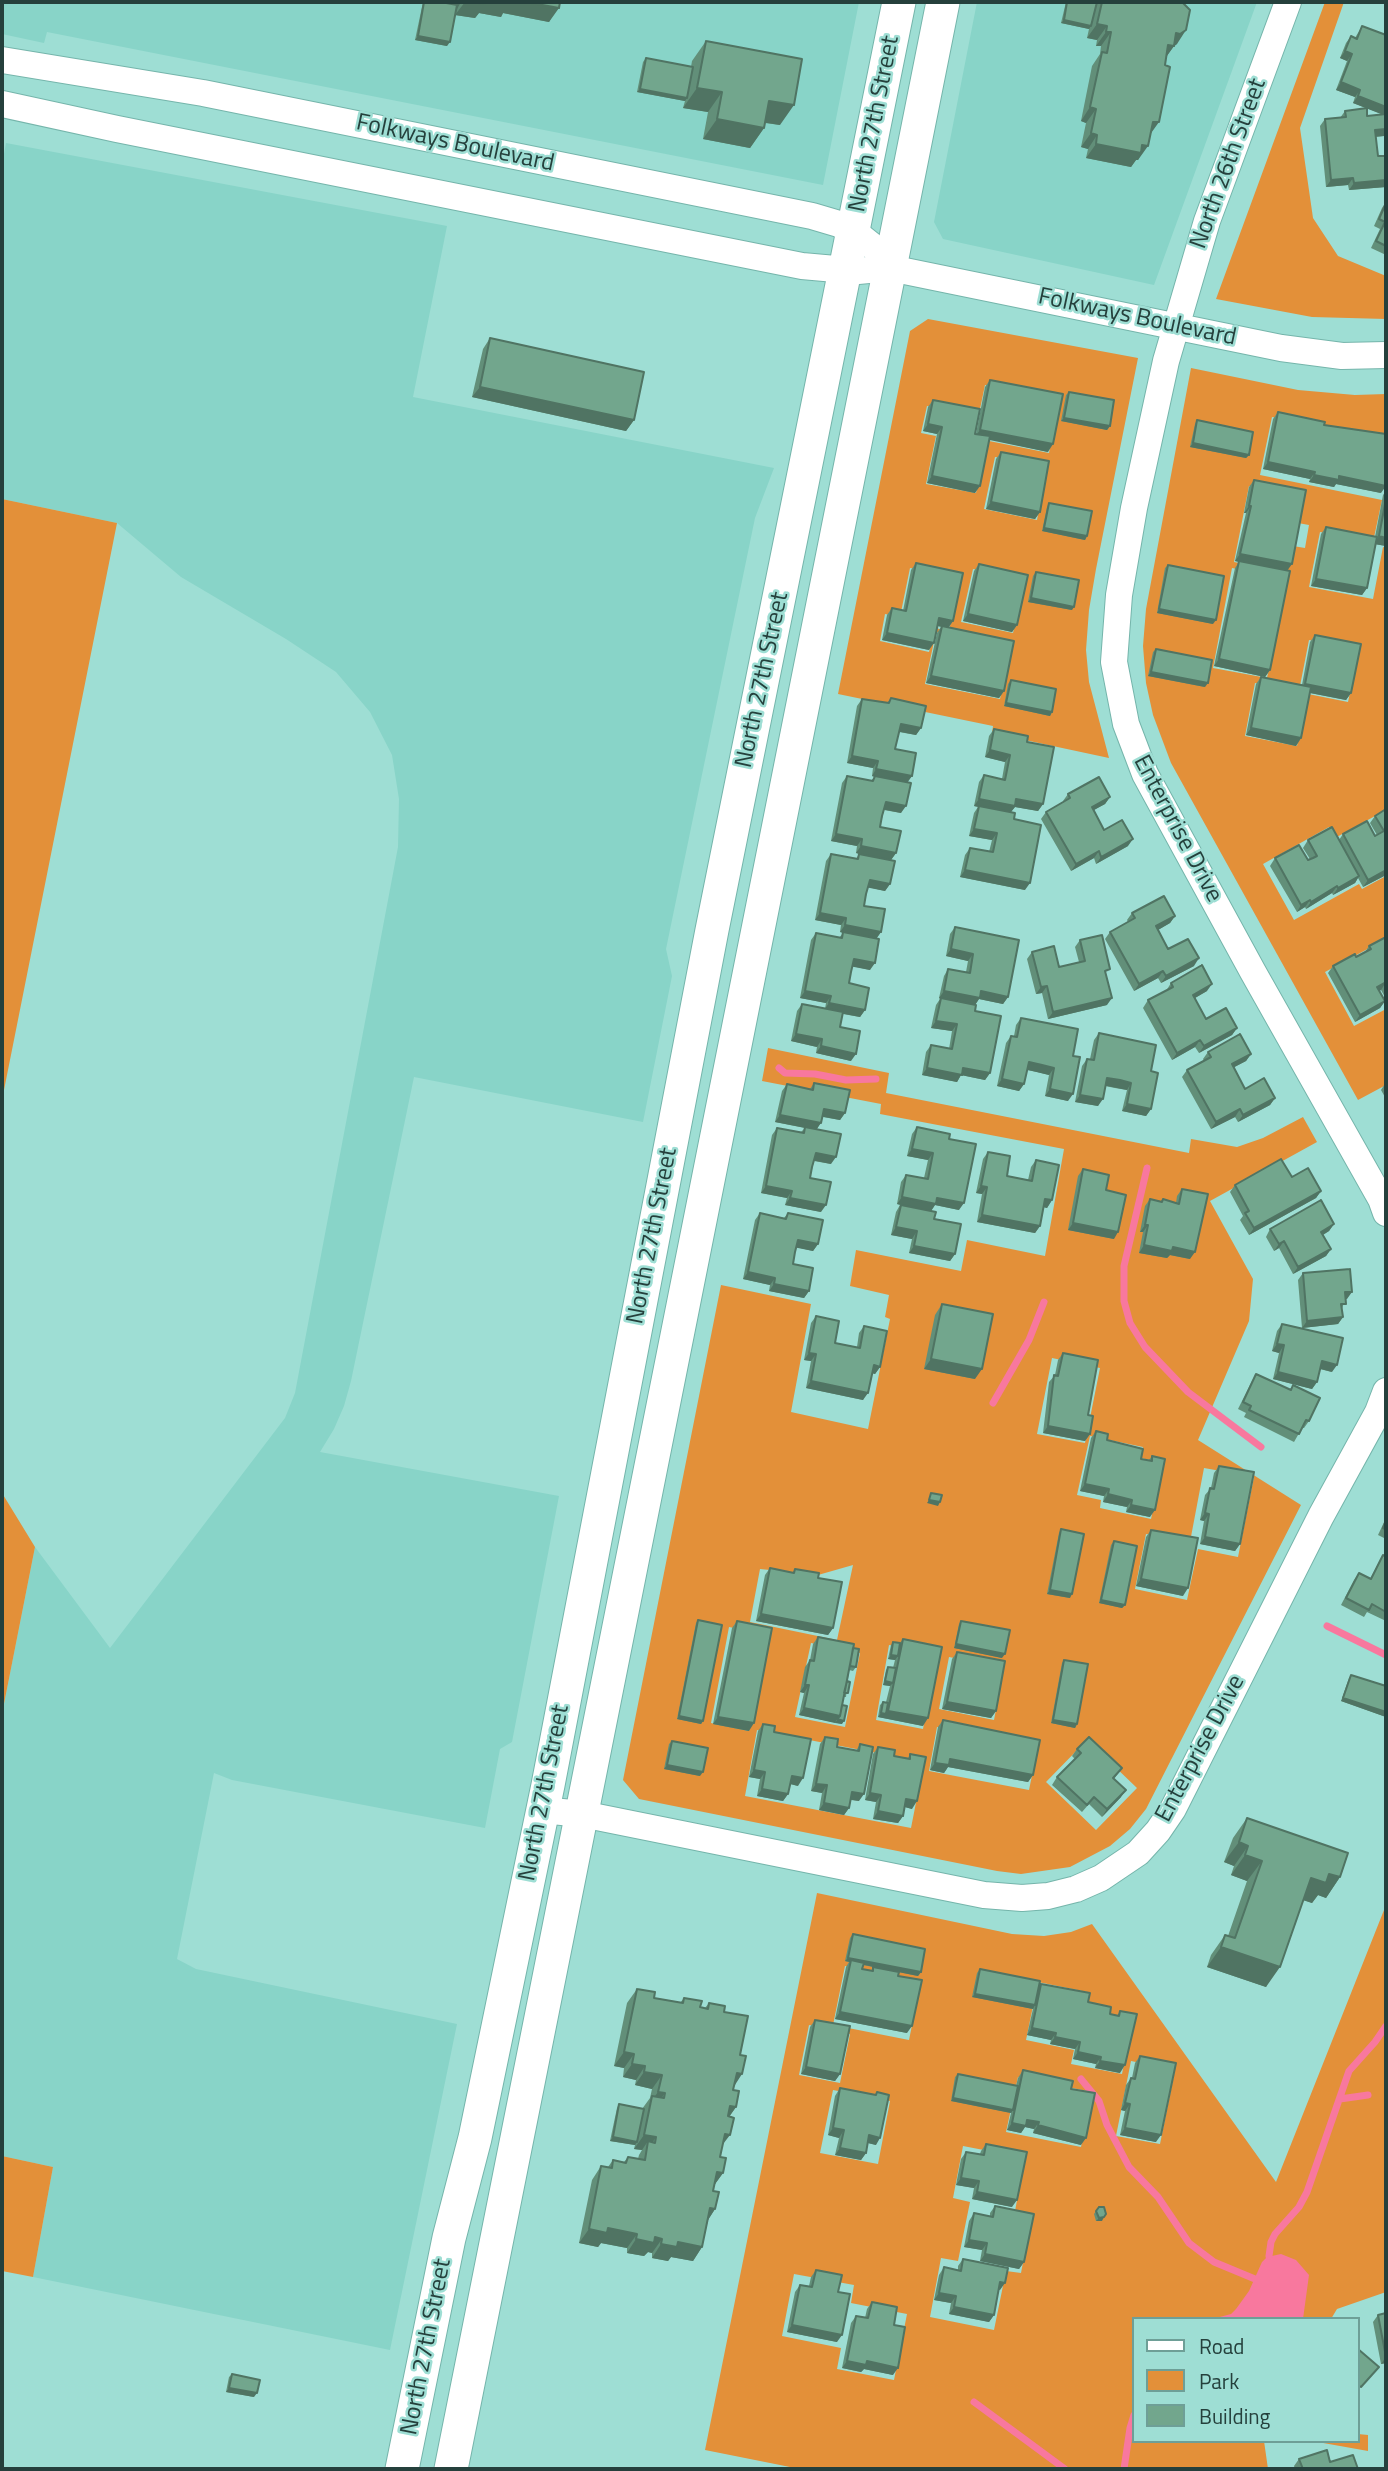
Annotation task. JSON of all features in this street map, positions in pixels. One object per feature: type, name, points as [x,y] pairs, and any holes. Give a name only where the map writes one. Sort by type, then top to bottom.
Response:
[{"type":"main road","name":"North 27th Street","points":[[402,2469],[449,2238],[475,2138],[545,1798],[715,917],[899,2]]},
{"type":"main road","name":"North 27th Street","points":[[451,2469],[943,2]]},
{"type":"street","name":"North 26th Street","points":[[1175,327],[1207,221],[1288,2]]},
{"type":"street","name":"Folkways Boulevard","points":[[2,60],[203,93],[812,216],[839,224],[853,232],[876,249],[890,268]]},
{"type":"street","name":"Folkways Boulevard","points":[[2,104],[117,130],[802,266],[846,271],[890,268],[1310,353],[1342,356],[1386,355]]},
{"type":"street","name":"Enterprise Drive","points":[[1175,327],[1163,371],[1116,614],[1114,662],[1126,724],[1144,774],[1381,1199],[1386,1213]]},
{"type":"street","name":"Enterprise Drive","points":[[545,1798],[582,1814],[984,1895],[1022,1898],[1048,1896],[1076,1889],[1101,1878],[1138,1853],[1173,1809],[1321,1516],[1378,1412],[1386,1391]]},
{"type":"shaded area","points":[[2,2],[859,2],[823,185],[47,32],[44,43],[2,34]]},
{"type":"shaded area","points":[[977,2],[1257,2],[1154,285],[943,239],[934,222]]},
{"type":"shaded area","points":[[6,143],[447,226],[413,397],[774,468],[755,518],[666,949],[672,976],[643,1122],[414,1077],[351,1381],[334,1429],[320,1452],[559,1496],[512,1742],[500,1749],[485,1828],[232,1780],[214,1773],[177,1959],[196,1969],[457,2024],[390,2350],[33,2277],[53,2167],[2,2156],[2,1714],[35,1547],[110,1648],[285,1418],[295,1393],[398,847],[399,799],[392,755],[370,712],[336,672],[181,577],[117,523],[2,499],[2,165]]},
{"type":"shaded area","points":[[1281,2254],[1296,2260],[1309,2275],[1303,2317],[1220,2317],[1231,2314],[1236,2309],[1267,2257]]},
{"type":"green space","points":[[1325,2],[1344,2],[1300,128],[1313,218],[1338,256],[1386,276],[1386,319],[1312,317],[1216,299]]},
{"type":"green space","points":[[928,319],[1138,358],[1096,569],[1086,650],[1089,682],[1109,758],[992,733],[993,726],[838,694],[910,331]],"holes":[[[985,385],[1059,400],[1049,453],[974,438]],[[927,406],[976,416],[971,440],[986,443],[976,493],[926,484],[936,436],[921,433]],[[995,457],[1047,467],[1037,520],[984,509]],[[910,568],[959,578],[949,631],[935,628],[929,652],[880,641],[885,614],[900,617]],[[973,569],[1025,581],[1013,633],[961,622]],[[936,632],[1011,647],[1000,699],[925,684]]]},
{"type":"green space","points":[[1191,368],[1298,390],[1355,395],[1386,394],[1386,440],[1272,417],[1260,475],[1382,500],[1373,542],[1320,532],[1309,587],[1373,599],[1383,547],[1386,548],[1386,810],[1335,838],[1329,827],[1263,864],[1294,920],[1359,884],[1362,889],[1386,876],[1386,939],[1325,972],[1354,1026],[1386,1009],[1386,1085],[1358,1100],[1171,763],[1153,715],[1146,683],[1143,646],[1146,609]],"holes":[[[1249,486],[1303,496],[1298,523],[1309,525],[1305,548],[1293,546],[1287,573],[1234,562]],[[1232,568],[1287,579],[1267,678],[1213,668]],[[1309,640],[1359,650],[1348,702],[1308,694],[1297,746],[1245,736],[1255,683],[1299,691]]]},
{"type":"green space","points":[[2,499],[117,523],[2,1100]]},
{"type":"green space","points":[[768,1048],[889,1073],[886,1093],[1189,1153],[1191,1139],[1237,1147],[1263,1138],[1303,1117],[1317,1142],[1210,1201],[1253,1279],[1249,1321],[1198,1440],[1301,1505],[1146,1809],[1130,1829],[1110,1846],[1070,1867],[1021,1874],[997,1871],[639,1799],[623,1780],[721,1285],[811,1304],[791,1412],[868,1429],[890,1319],[885,1317],[889,1295],[850,1286],[856,1250],[961,1271],[967,1240],[1045,1256],[1064,1149],[880,1114],[881,1104],[762,1081]],"holes":[[[1052,1358],[1100,1368],[1085,1443],[1037,1434]],[[1090,1436],[1143,1447],[1141,1458],[1163,1463],[1151,1519],[1100,1508],[1101,1500],[1077,1495]],[[1204,1468],[1254,1477],[1238,1557],[1198,1549],[1187,1600],[1135,1589],[1146,1534],[1190,1542]],[[853,1565],[837,1640],[750,1622],[760,1569],[818,1575]],[[729,1627],[768,1635],[749,1731],[711,1723]],[[811,1643],[860,1653],[845,1727],[795,1717]],[[889,1645],[937,1653],[923,1729],[876,1720]],[[949,1657],[1004,1668],[994,1720],[939,1709]],[[937,1727],[1038,1746],[1029,1790],[929,1771]],[[757,1730],[924,1762],[911,1828],[745,1796]],[[1087,1740],[1137,1788],[1096,1830],[1046,1782]]]},
{"type":"green space","points":[[2,1493],[35,1547],[2,1714]]},
{"type":"green space","points":[[817,1893],[1012,1934],[1044,1936],[1071,1932],[1092,1924],[1276,2182],[1386,1905],[1386,2292],[1337,2309],[1332,2317],[1132,2317],[1132,2443],[1264,2443],[1268,2469],[800,2469],[705,2450]],"holes":[[[845,1966],[921,1981],[909,2040],[833,2025]],[[1038,1982],[1087,1992],[1084,2009],[1133,2019],[1122,2074],[1071,2064],[1074,2050],[1026,2040]],[[809,2025],[850,2034],[840,2083],[799,2075]],[[1131,2061],[1175,2070],[1160,2144],[1116,2136]],[[1018,2077],[1092,2092],[1081,2147],[1006,2132]],[[833,2090],[890,2101],[878,2164],[820,2153]],[[963,2146],[1025,2158],[1015,2211],[1032,2215],[1021,2273],[1006,2271],[994,2330],[930,2317],[941,2258],[958,2261],[970,2202],[953,2198]],[[794,2274],[854,2285],[851,2303],[907,2314],[894,2380],[837,2369],[841,2348],[782,2336]]]},
{"type":"green space","points":[[2,2156],[53,2167],[33,2277],[2,2271]]},
{"type":"green space","points":[[1360,2434],[1368,2435],[1368,2451],[1323,2443],[1360,2443]]},
{"type":"building","points":[[424,2],[457,5],[450,42],[418,36]]},
{"type":"building","points":[[526,2],[560,2],[559,8]]},
{"type":"building","points":[[1067,2],[1097,2],[1091,26],[1064,20]]},
{"type":"building","points":[[1102,2],[1183,2],[1190,10],[1186,30],[1180,34],[1176,33],[1174,46],[1168,45],[1165,65],[1170,67],[1159,122],[1153,122],[1148,146],[1142,145],[1141,153],[1096,144],[1097,135],[1091,133],[1096,109],[1090,107],[1102,52],[1107,53],[1111,32],[1106,32],[1107,26],[1097,24]]},
{"type":"building","points":[[1362,26],[1386,35],[1386,107],[1358,96],[1360,90],[1341,82],[1352,54],[1345,51],[1351,36],[1357,39]]},
{"type":"building","points":[[706,41],[802,59],[794,105],[769,101],[764,128],[717,119],[722,92],[697,88]]},
{"type":"building","points":[[646,58],[693,67],[687,98],[640,89]]},
{"type":"building","points":[[1367,108],[1367,116],[1386,114],[1386,129],[1375,130],[1378,156],[1386,156],[1386,180],[1354,183],[1353,178],[1331,180],[1325,119],[1346,117],[1345,111]]},
{"type":"building","points":[[1386,203],[1386,246],[1376,241],[1385,222],[1379,219]]},
{"type":"building","points":[[490,338],[644,372],[634,420],[480,387]]},
{"type":"building","points":[[990,380],[1063,394],[1053,444],[980,430]]},
{"type":"building","points":[[1069,392],[1114,400],[1110,426],[1064,418]]},
{"type":"building","points":[[933,400],[980,409],[975,434],[990,436],[980,486],[932,476],[942,427],[928,424]]},
{"type":"building","points":[[1278,412],[1325,422],[1324,425],[1386,434],[1386,486],[1339,476],[1339,480],[1314,475],[1315,472],[1268,462]]},
{"type":"building","points":[[1197,420],[1253,432],[1249,455],[1193,443]]},
{"type":"building","points":[[1001,452],[1049,461],[1040,512],[991,502]]},
{"type":"building","points":[[1254,480],[1306,490],[1292,564],[1240,554]]},
{"type":"building","points":[[1386,499],[1386,538],[1379,536]]},
{"type":"building","points":[[1049,503],[1092,511],[1087,536],[1044,528]]},
{"type":"building","points":[[1326,527],[1377,537],[1367,588],[1316,579]]},
{"type":"building","points":[[1239,561],[1290,571],[1270,670],[1219,659]]},
{"type":"building","points":[[916,563],[963,573],[953,621],[939,618],[934,643],[887,633],[892,608],[906,611]]},
{"type":"building","points":[[979,564],[1028,575],[1017,625],[968,614]]},
{"type":"building","points":[[1168,565],[1224,576],[1216,620],[1159,609]]},
{"type":"building","points":[[1036,572],[1079,580],[1074,607],[1031,598]]},
{"type":"building","points":[[942,626],[1014,641],[1004,691],[931,676]]},
{"type":"building","points":[[1315,635],[1361,644],[1351,693],[1305,684]]},
{"type":"building","points":[[1156,649],[1212,660],[1208,683],[1151,672]]},
{"type":"building","points":[[1261,677],[1311,687],[1301,738],[1251,728]]},
{"type":"building","points":[[1011,680],[1056,689],[1052,712],[1006,703]]},
{"type":"building","points":[[891,698],[926,706],[921,728],[901,724],[895,749],[916,753],[912,776],[876,769],[878,761],[852,756],[862,699],[889,703]]},
{"type":"building","points":[[994,729],[1028,736],[1027,742],[1054,747],[1043,804],[1016,799],[1015,806],[979,799],[984,775],[1005,780],[1010,755],[990,750]]},
{"type":"building","points":[[847,776],[873,781],[875,776],[911,783],[906,806],[886,802],[882,816],[880,827],[901,831],[896,853],[861,846],[862,839],[836,834]]},
{"type":"building","points":[[1099,777],[1110,797],[1092,807],[1104,830],[1122,820],[1133,839],[1101,857],[1099,851],[1076,864],[1046,812],[1070,798],[1068,794]]},
{"type":"building","points":[[979,806],[1015,813],[1014,819],[1041,825],[1030,883],[965,870],[970,848],[993,852],[997,833],[974,829]]},
{"type":"building","points":[[1386,809],[1386,870],[1368,880],[1343,834],[1367,821],[1375,836],[1384,831],[1375,816]]},
{"type":"building","points":[[1332,827],[1359,876],[1301,905],[1275,858],[1299,845],[1308,860],[1317,856],[1308,840]]},
{"type":"building","points":[[831,854],[858,859],[859,854],[895,861],[890,884],[870,880],[866,894],[864,906],[885,909],[881,932],[845,925],[846,918],[820,913]]},
{"type":"building","points":[[1164,896],[1175,916],[1156,926],[1168,949],[1188,939],[1199,958],[1166,976],[1163,971],[1139,984],[1110,932],[1135,918],[1132,913]]},
{"type":"building","points":[[955,927],[1019,940],[1008,997],[981,991],[980,998],[944,991],[948,969],[970,973],[973,954],[951,949]]},
{"type":"building","points":[[843,932],[879,939],[875,963],[854,959],[851,972],[849,983],[869,988],[865,1010],[829,1003],[831,996],[805,991],[816,933],[842,938]]},
{"type":"building","points":[[1102,935],[1110,969],[1105,971],[1112,998],[1053,1012],[1047,986],[1041,987],[1032,952],[1054,946],[1059,967],[1085,961],[1080,940]]},
{"type":"building","points":[[1386,937],[1386,982],[1377,987],[1385,1001],[1360,1015],[1333,966],[1371,949],[1369,946]]},
{"type":"building","points":[[1202,965],[1212,984],[1193,995],[1206,1019],[1226,1008],[1237,1028],[1204,1046],[1200,1040],[1177,1053],[1148,1000],[1173,987],[1171,983]]},
{"type":"building","points":[[941,998],[976,1005],[975,1011],[1001,1016],[990,1073],[963,1068],[962,1075],[927,1068],[931,1045],[952,1049],[957,1024],[936,1021]]},
{"type":"building","points":[[802,1004],[843,1012],[840,1027],[860,1031],[856,1054],[821,1046],[822,1039],[796,1034]]},
{"type":"building","points":[[1021,1018],[1078,1029],[1073,1056],[1080,1057],[1073,1094],[1050,1089],[1054,1068],[1029,1062],[1024,1084],[1002,1079],[1011,1036],[1017,1037]]},
{"type":"building","points":[[1099,1033],[1156,1045],[1151,1071],[1158,1073],[1151,1109],[1127,1104],[1131,1083],[1120,1080],[1107,1078],[1103,1099],[1080,1095],[1087,1059],[1094,1060]]},
{"type":"building","points":[[1240,1034],[1251,1054],[1232,1064],[1245,1089],[1264,1078],[1275,1098],[1243,1115],[1240,1109],[1216,1122],[1187,1070],[1211,1057],[1208,1052]]},
{"type":"building","points":[[814,1083],[850,1090],[845,1113],[824,1109],[821,1123],[780,1115],[787,1084],[813,1090]]},
{"type":"building","points":[[805,1127],[841,1134],[836,1157],[816,1153],[812,1167],[810,1178],[831,1182],[826,1205],[790,1198],[792,1191],[766,1186],[777,1128],[804,1133]]},
{"type":"building","points":[[917,1127],[950,1134],[949,1139],[976,1144],[964,1203],[937,1198],[936,1204],[902,1197],[906,1175],[928,1179],[933,1153],[912,1149]]},
{"type":"building","points":[[988,1152],[1010,1156],[1007,1176],[1032,1181],[1036,1160],[1059,1165],[1052,1200],[1045,1199],[1040,1226],[982,1215],[987,1187],[981,1186]]},
{"type":"building","points":[[1281,1159],[1292,1177],[1308,1168],[1321,1191],[1254,1228],[1245,1213],[1249,1211],[1235,1185]]},
{"type":"building","points":[[1083,1169],[1109,1175],[1106,1190],[1126,1195],[1118,1232],[1073,1223]]},
{"type":"building","points":[[1182,1189],[1208,1194],[1195,1252],[1173,1247],[1172,1251],[1144,1245],[1150,1199],[1162,1202],[1163,1199],[1179,1204]]},
{"type":"building","points":[[1321,1200],[1334,1224],[1321,1232],[1331,1249],[1298,1267],[1284,1241],[1279,1244],[1270,1229]]},
{"type":"building","points":[[901,1205],[936,1212],[934,1219],[961,1224],[955,1254],[914,1246],[917,1231],[896,1227]]},
{"type":"building","points":[[760,1213],[786,1219],[788,1213],[823,1220],[818,1244],[798,1240],[795,1252],[793,1264],[813,1268],[809,1291],[774,1284],[775,1278],[748,1272]]},
{"type":"building","points":[[1350,1269],[1352,1292],[1345,1292],[1346,1304],[1341,1304],[1343,1317],[1307,1321],[1303,1273]]},
{"type":"building","points":[[942,1304],[993,1314],[982,1369],[931,1359]]},
{"type":"building","points":[[816,1316],[839,1321],[835,1343],[860,1348],[864,1326],[887,1331],[880,1367],[874,1365],[868,1393],[811,1381],[816,1354],[809,1353]]},
{"type":"building","points":[[1282,1324],[1343,1338],[1337,1365],[1322,1361],[1317,1382],[1278,1372],[1284,1345],[1277,1344]]},
{"type":"building","points":[[1063,1353],[1098,1360],[1088,1415],[1093,1416],[1090,1434],[1048,1426],[1054,1375],[1058,1376]]},
{"type":"building","points":[[1256,1374],[1291,1390],[1293,1385],[1320,1398],[1299,1434],[1249,1410],[1251,1406],[1243,1402]]},
{"type":"building","points":[[1096,1431],[1108,1434],[1107,1440],[1143,1449],[1141,1459],[1152,1461],[1152,1456],[1165,1459],[1155,1510],[1131,1505],[1132,1500],[1108,1494],[1109,1489],[1085,1484]]},
{"type":"building","points":[[1219,1466],[1254,1472],[1240,1544],[1205,1537],[1209,1514],[1205,1513],[1210,1488],[1214,1489]]},
{"type":"building","points":[[931,1493],[942,1495],[940,1502],[929,1500]]},
{"type":"building","points":[[1061,1529],[1084,1534],[1072,1594],[1050,1590]]},
{"type":"building","points":[[1151,1530],[1198,1538],[1188,1588],[1141,1579]]},
{"type":"building","points":[[1114,1541],[1137,1546],[1125,1605],[1101,1600]]},
{"type":"building","points":[[1383,1555],[1386,1557],[1386,1612],[1372,1604],[1369,1610],[1346,1598],[1359,1573],[1371,1579]]},
{"type":"building","points":[[770,1568],[794,1573],[795,1569],[819,1573],[818,1578],[842,1582],[833,1628],[761,1614]]},
{"type":"building","points":[[698,1620],[722,1625],[703,1721],[679,1716]]},
{"type":"building","points":[[737,1621],[772,1628],[754,1723],[718,1717]]},
{"type":"building","points":[[961,1621],[1010,1630],[1005,1654],[956,1644]]},
{"type":"building","points":[[818,1637],[854,1644],[840,1716],[804,1708],[809,1685],[805,1685],[810,1660],[814,1661]]},
{"type":"building","points":[[903,1639],[942,1647],[928,1718],[888,1711]]},
{"type":"building","points":[[893,1642],[900,1643],[898,1656],[891,1655]]},
{"type":"building","points":[[853,1648],[859,1649],[856,1667],[850,1666]]},
{"type":"building","points":[[957,1652],[1005,1661],[996,1711],[947,1702]]},
{"type":"building","points":[[1064,1660],[1088,1664],[1077,1724],[1053,1720]]},
{"type":"building","points":[[888,1667],[896,1668],[893,1683],[885,1681]]},
{"type":"building","points":[[1351,1675],[1386,1686],[1386,1712],[1343,1698]]},
{"type":"building","points":[[847,1681],[850,1682],[848,1693],[844,1693]]},
{"type":"building","points":[[883,1702],[888,1703],[886,1714],[881,1713]]},
{"type":"building","points":[[842,1705],[847,1706],[844,1721],[837,1719]]},
{"type":"building","points":[[943,1720],[1040,1740],[1033,1775],[950,1759],[949,1765],[935,1763]]},
{"type":"building","points":[[763,1724],[775,1726],[774,1732],[811,1739],[803,1778],[792,1776],[788,1794],[762,1789],[765,1772],[754,1770]]},
{"type":"building","points":[[825,1737],[838,1739],[837,1747],[859,1751],[860,1744],[873,1747],[864,1794],[852,1792],[849,1808],[824,1803],[827,1785],[816,1784]]},
{"type":"building","points":[[1089,1737],[1122,1768],[1113,1778],[1126,1790],[1107,1809],[1094,1797],[1087,1805],[1057,1777],[1081,1753],[1077,1749]]},
{"type":"building","points":[[672,1741],[708,1748],[703,1772],[667,1765]]},
{"type":"building","points":[[878,1747],[895,1750],[894,1756],[910,1759],[910,1754],[926,1757],[917,1801],[906,1799],[903,1816],[878,1811],[881,1795],[870,1793]]},
{"type":"building","points":[[1247,1818],[1348,1853],[1340,1877],[1329,1874],[1326,1883],[1311,1878],[1280,1967],[1221,1947],[1225,1935],[1235,1938],[1262,1861],[1245,1855],[1248,1846],[1239,1842]]},
{"type":"building","points":[[853,1934],[925,1949],[921,1972],[848,1958]]},
{"type":"building","points":[[851,1960],[864,1963],[862,1969],[873,1971],[873,1967],[899,1972],[898,1976],[922,1980],[912,2026],[840,2012]]},
{"type":"building","points":[[980,1969],[1040,1981],[1035,2005],[975,1994]]},
{"type":"building","points":[[1041,1984],[1090,1993],[1088,2002],[1111,2007],[1110,2014],[1119,2016],[1120,2011],[1137,2014],[1125,2065],[1100,2061],[1101,2057],[1078,2052],[1080,2042],[1055,2037],[1056,2033],[1032,2028]]},
{"type":"building","points":[[637,1989],[655,1992],[654,1998],[683,2003],[684,1998],[702,2001],[700,2007],[708,2009],[709,2003],[725,2006],[724,2012],[748,2016],[740,2055],[746,2056],[742,2074],[737,2073],[733,2090],[739,2091],[736,2107],[730,2106],[728,2116],[734,2118],[730,2135],[725,2134],[720,2157],[726,2158],[723,2173],[717,2172],[713,2191],[719,2192],[715,2209],[710,2208],[702,2247],[678,2242],[677,2247],[661,2244],[662,2239],[655,2237],[654,2243],[636,2239],[637,2234],[608,2228],[607,2233],[589,2229],[601,2166],[612,2168],[613,2160],[626,2163],[628,2157],[645,2160],[648,2141],[655,2143],[656,2137],[644,2135],[652,2096],[664,2098],[665,2093],[658,2092],[662,2075],[644,2072],[645,2066],[632,2064],[634,2054],[624,2052]]},
{"type":"building","points":[[815,2020],[850,2026],[840,2074],[806,2067]]},
{"type":"building","points":[[1140,2056],[1176,2063],[1161,2135],[1125,2128],[1130,2104],[1125,2103],[1131,2078],[1135,2079]]},
{"type":"building","points":[[1023,2070],[1073,2081],[1071,2089],[1095,2093],[1086,2138],[1038,2125],[1039,2122],[1027,2120],[1026,2126],[1012,2123]]},
{"type":"building","points":[[958,2074],[1018,2086],[1013,2110],[953,2098]]},
{"type":"building","points":[[840,2088],[889,2095],[880,2138],[869,2135],[866,2153],[840,2148],[844,2130],[833,2128]]},
{"type":"building","points":[[619,2104],[644,2109],[637,2142],[613,2137]]},
{"type":"building","points":[[986,2144],[1027,2152],[1017,2200],[977,2192],[979,2181],[961,2178],[966,2152],[984,2155]]},
{"type":"building","points":[[995,2206],[1034,2214],[1024,2262],[985,2254],[987,2243],[969,2240],[974,2213],[993,2217]]},
{"type":"building","points":[[1099,2207],[1104,2207],[1104,2217],[1099,2218],[1096,2211]]},
{"type":"building","points":[[963,2259],[1008,2268],[1005,2283],[1000,2282],[994,2315],[954,2307],[956,2296],[939,2293],[944,2267],[961,2271]]},
{"type":"building","points":[[816,2270],[842,2275],[838,2292],[850,2294],[842,2335],[792,2325],[800,2285],[812,2287]]},
{"type":"building","points":[[872,2302],[897,2307],[894,2325],[905,2327],[898,2368],[867,2361],[866,2365],[847,2361],[856,2316],[868,2318]]},
{"type":"building","points":[[1386,2313],[1386,2357],[1378,2315]]},
{"type":"building","points":[[1360,2351],[1379,2367],[1360,2386]]},
{"type":"building","points":[[232,2374],[260,2380],[257,2393],[229,2388]]},
{"type":"building","points":[[1327,2450],[1330,2462],[1353,2455],[1358,2469],[1303,2469],[1299,2459]]},
{"type":"waterway","points":[[779,1068],[785,1073],[815,1074],[846,1080],[876,1079]]},
{"type":"waterway","points":[[1147,1168],[1124,1266],[1124,1301],[1130,1323],[1145,1347],[1188,1392],[1261,1447]]},
{"type":"waterway","points":[[993,1403],[1029,1340],[1044,1302]]},
{"type":"waterway","points":[[1327,1626],[1386,1655]]},
{"type":"waterway","points":[[1269,2256],[1275,2234],[1299,2207],[1307,2192],[1349,2071],[1386,2026]]},
{"type":"waterway","points":[[1081,2079],[1099,2101],[1107,2125],[1129,2167],[1158,2197],[1189,2243],[1214,2262],[1255,2279]]},
{"type":"waterway","points":[[1340,2099],[1368,2095]]},
{"type":"waterway","points":[[974,2402],[1065,2469]]},
{"type":"waterway","points":[[1124,2469],[1132,2422]]}]
